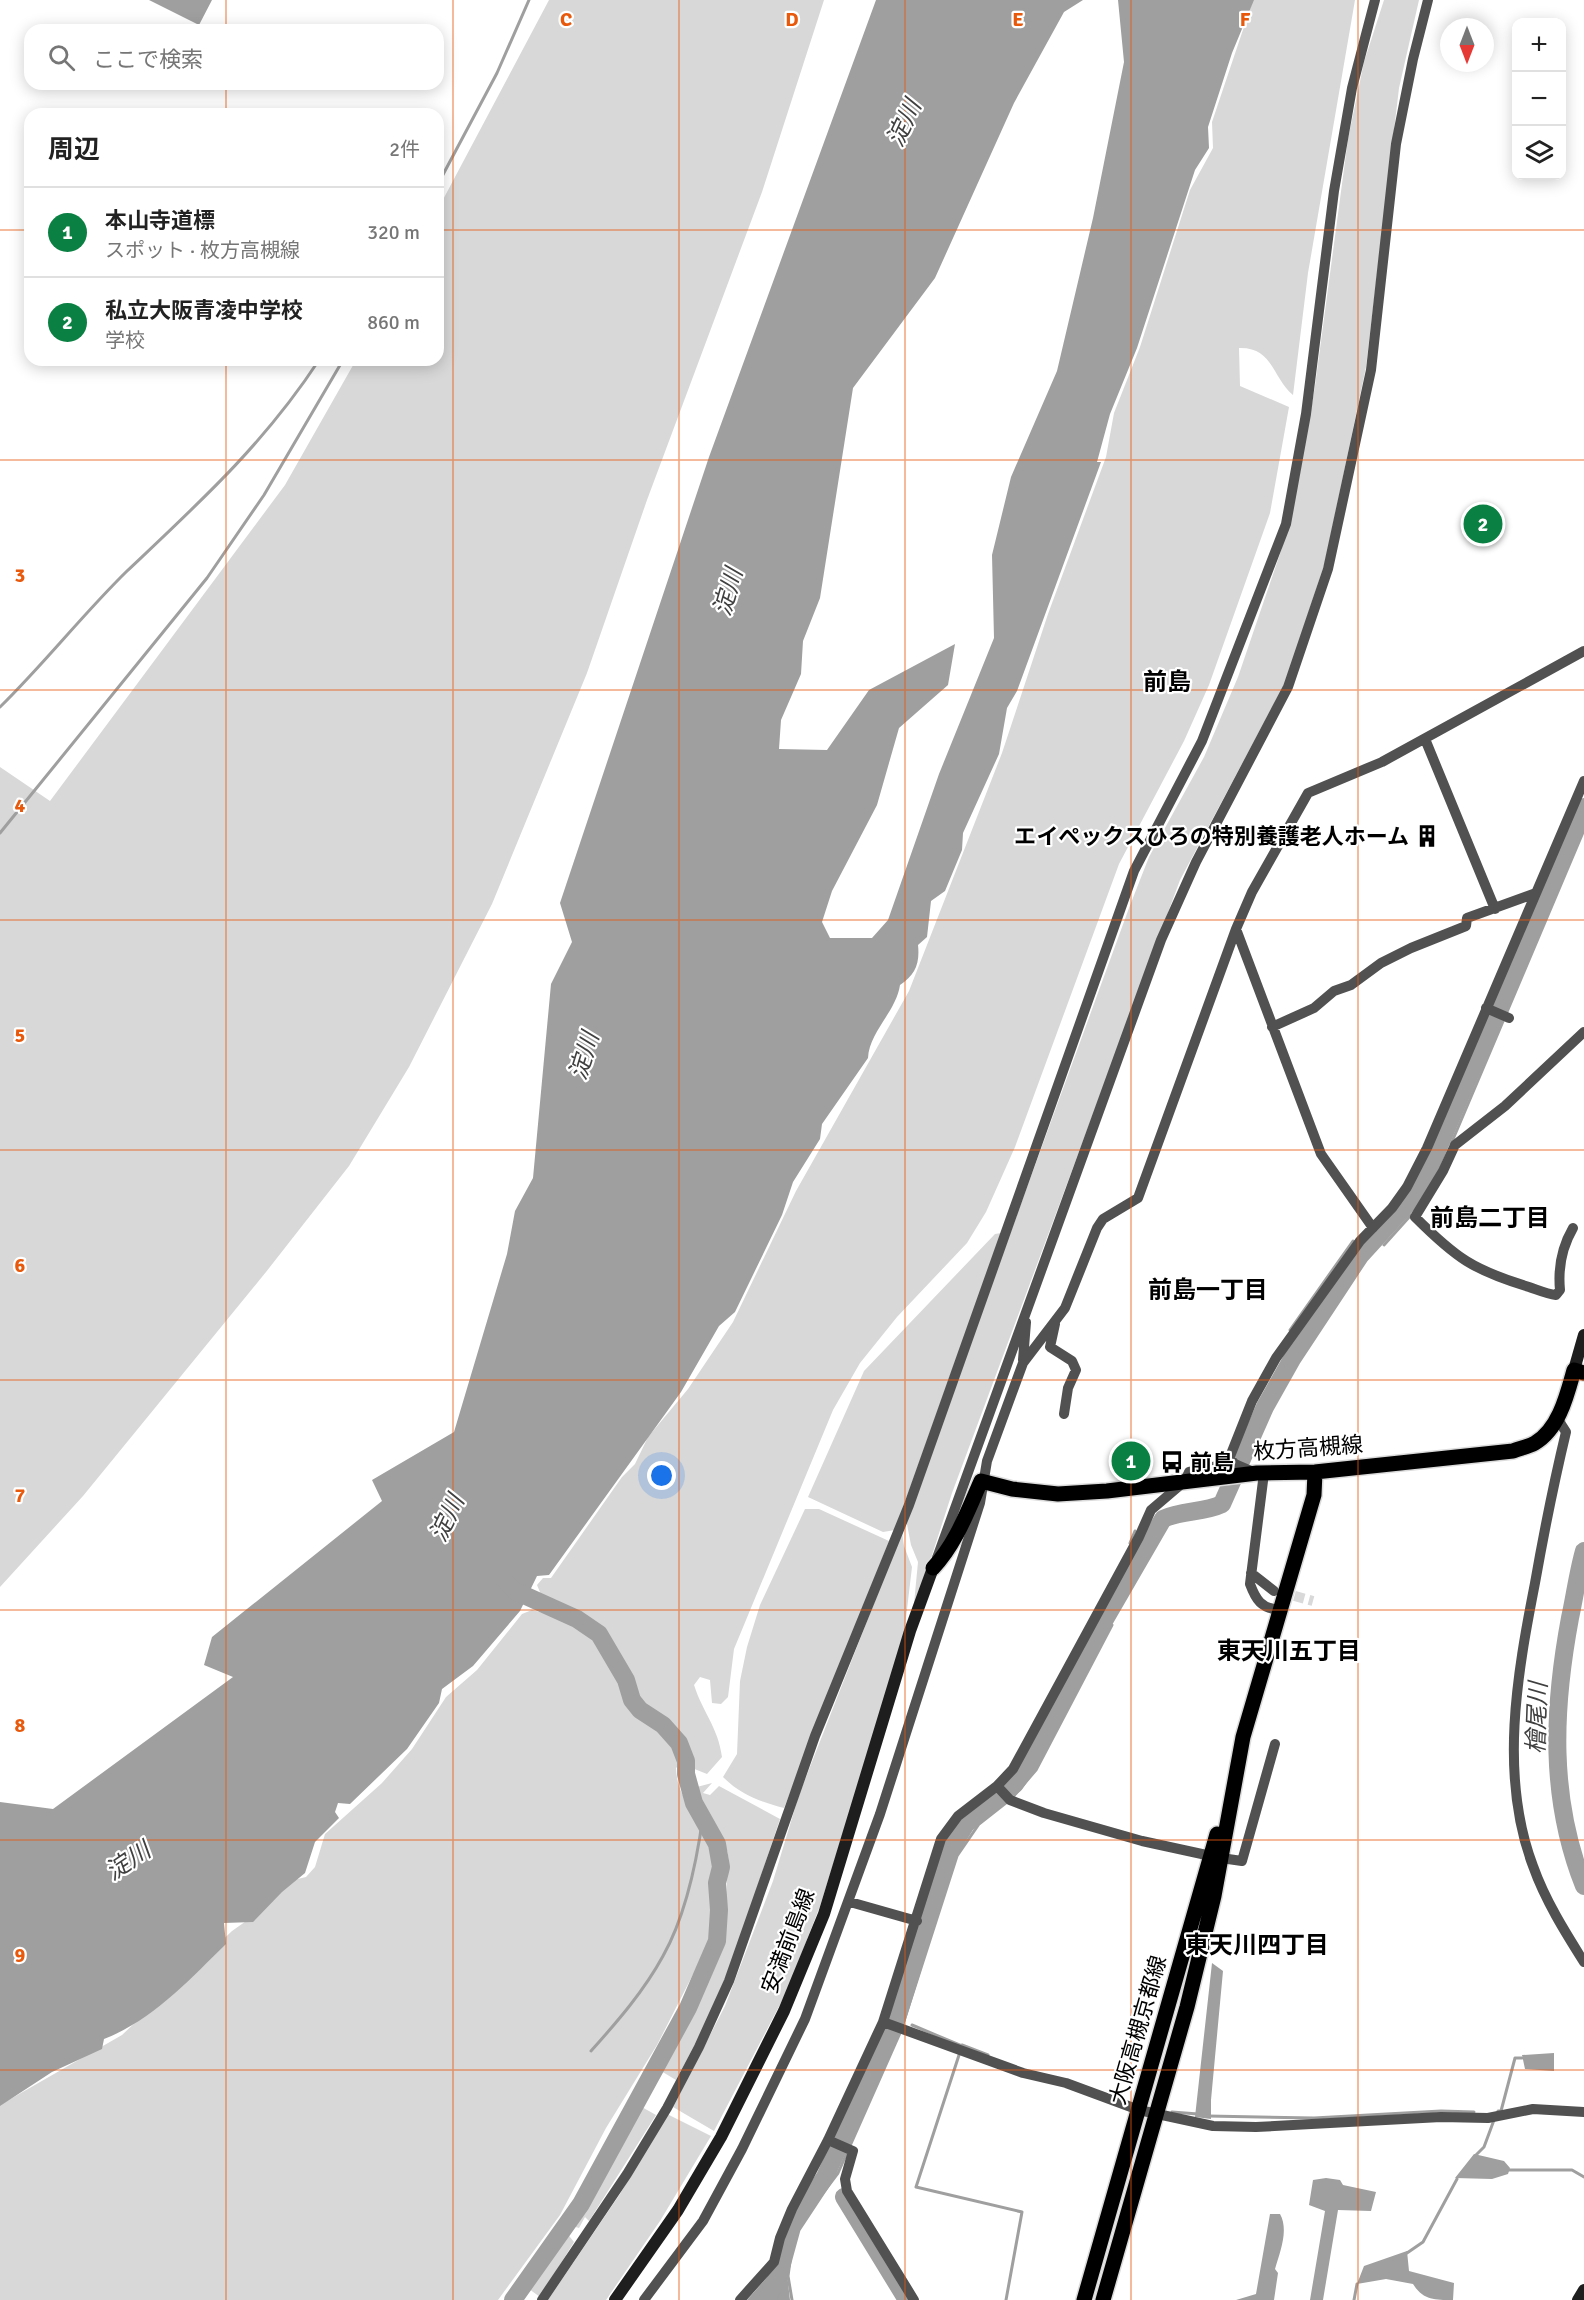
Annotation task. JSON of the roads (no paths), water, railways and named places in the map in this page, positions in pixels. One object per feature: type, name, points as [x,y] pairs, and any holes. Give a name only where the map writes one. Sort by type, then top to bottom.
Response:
[{"type":"main road","points":[[1579,1372],[1584,1335]]},
{"type":"main road","name":"枚方高槻線","points":[[981,1481],[1012,1489],[1058,1494],[1260,1473],[1315,1472],[1513,1451],[1535,1443],[1557,1418],[1579,1372]]},
{"type":"main road","name":"大阪高槻京都線","points":[[1103,2300],[1187,2007],[1216,1857],[1244,1737],[1314,1495],[1315,1472]]},
{"type":"main road","points":[[933,1568],[943,1557],[956,1535],[981,1481]]},
{"type":"main road","name":"安満前島線","points":[[615,2300],[684,2201],[721,2137],[784,2011],[824,1914],[910,1631],[933,1568]]},
{"type":"main road","name":"大阪高槻京都線","points":[[1084,2300],[1138,2110],[1216,1857]]},
{"type":"main road","points":[[1578,2300],[1584,2290]]},
{"type":"street","points":[[542,2300],[627,2174],[667,2108],[699,2047],[729,1981],[815,1736],[909,1505],[1134,871],[1202,741],[1286,524],[1306,414],[1334,191],[1352,88],[1375,0]]},
{"type":"street","points":[[933,1568],[1164,930],[1196,862],[1288,687],[1309,631],[1328,568],[1371,369],[1396,144],[1428,0]]},
{"type":"street","points":[[1023,1363],[1072,1296],[1096,1228],[1103,1219],[1138,1198],[1236,929],[1252,891],[1308,793],[1382,762],[1584,651]]},
{"type":"street","points":[[1425,739],[1495,909]]},
{"type":"street","points":[[740,2300],[774,2262],[780,2238],[792,2209],[831,2141],[883,2022],[917,1921],[941,1839],[958,1816],[997,1786],[1013,1769],[1139,1537],[1151,1510],[1185,1481],[1192,1470],[1220,1467],[1230,1459],[1252,1401],[1276,1358],[1360,1241],[1407,1187],[1427,1148],[1584,782]]},
{"type":"street","points":[[1272,1027],[1314,1008],[1334,991],[1351,985],[1381,963],[1466,926],[1467,918],[1536,893]]},
{"type":"street","points":[[1236,929],[1321,1154],[1373,1228]]},
{"type":"street","points":[[1486,1008],[1509,1018]]},
{"type":"street","points":[[1573,1228],[1566,1239],[1559,1274],[1560,1290],[1556,1295],[1484,1273],[1451,1252],[1415,1217],[1455,1145],[1505,1106],[1584,1032]]},
{"type":"street","points":[[1407,1187],[1426,1197]]},
{"type":"street","points":[[644,2300],[703,2221],[742,2148],[805,2019],[850,1902],[980,1503],[981,1481],[1023,1363],[1027,1336],[1026,1315]]},
{"type":"street","points":[[1055,1321],[1050,1347],[1072,1361],[1076,1370],[1068,1388],[1064,1414]]},
{"type":"street","points":[[1557,1418],[1566,1432],[1524,1640],[1516,1695],[1514,1746],[1517,1800],[1532,1865],[1555,1914],[1584,1962]]},
{"type":"street","points":[[1230,1459],[1235,1464],[1260,1473],[1250,1584],[1256,1599],[1267,1609],[1279,1610]]},
{"type":"street","points":[[1251,1573],[1274,1591]]},
{"type":"street","points":[[997,1786],[1010,1800],[1142,1841],[1242,1861],[1275,1744]]},
{"type":"street","points":[[850,1902],[917,1921]]},
{"type":"street","points":[[883,2022],[1023,2073],[1066,2083],[1138,2110],[1213,2126],[1256,2127],[1441,2116],[1488,2118],[1533,2109],[1584,2112]]},
{"type":"street","points":[[831,2141],[853,2151],[845,2179],[847,2191],[914,2300]]},
{"type":"water","points":[[149,0],[212,0],[200,24]]},
{"type":"water","name":"淀川","points":[[876,0],[1083,0],[1064,12],[1014,103],[935,278],[853,388],[820,598],[803,641],[801,674],[781,720],[779,749],[827,750],[869,690],[955,644],[948,685],[899,728],[877,805],[832,891],[822,922],[830,938],[872,938],[888,920],[939,774],[994,638],[992,555],[1011,477],[1057,371],[1093,218],[1124,62],[1118,0],[1254,0],[1232,53],[1208,127],[1209,148],[1195,170],[1137,348],[1110,414],[1097,462],[1101,462],[1017,691],[1007,708],[999,754],[963,833],[962,850],[945,891],[931,901],[927,937],[918,945],[915,968],[900,985],[898,995],[873,1039],[868,1058],[822,1124],[820,1139],[793,1182],[782,1215],[735,1312],[719,1326],[681,1392],[549,1575],[537,1576],[520,1611],[473,1666],[442,1689],[439,1703],[407,1749],[350,1804],[338,1803],[335,1812],[339,1818],[315,1842],[305,1873],[282,1892],[253,1922],[224,1923],[226,1944],[170,1998],[139,2021],[104,2039],[102,2049],[52,2072],[0,2106],[0,1802],[53,1809],[233,1677],[204,1665],[212,1637],[382,1501],[372,1480],[454,1432],[507,1254],[515,1211],[533,1178],[551,984],[572,942],[560,903],[709,457]]},
{"type":"water","points":[[1212,1963],[1223,1971],[1211,2119],[1195,2117]]},
{"type":"water","points":[[1554,2053],[1554,2071],[1525,2069],[1522,2055]]},
{"type":"water","points":[[1474,2154],[1504,2161],[1510,2168],[1508,2174],[1492,2179],[1455,2178]]},
{"type":"water","points":[[1326,2178],[1340,2180],[1343,2185],[1376,2192],[1371,2211],[1338,2210],[1323,2300],[1310,2300],[1325,2211],[1309,2205],[1313,2180]]},
{"type":"water","points":[[1270,2214],[1280,2214],[1284,2227],[1283,2241],[1275,2269],[1278,2273],[1274,2300],[1236,2300],[1256,2294]]},
{"type":"water","points":[[1407,2251],[1409,2271],[1454,2283],[1453,2300],[1430,2298],[1421,2293],[1413,2284],[1386,2279],[1357,2284],[1364,2266]]},
{"type":"water","points":[[778,2265],[786,2265],[790,2300],[747,2300]]},
{"type":"waterway","points":[[444,173],[497,73],[529,0]]},
{"type":"waterway","points":[[0,707],[111,587],[229,472],[276,419],[315,366]]},
{"type":"waterway","points":[[0,833],[207,578],[264,495],[339,366]]},
{"type":"waterway","points":[[767,2300],[781,2267],[792,2227],[825,2177],[897,2018],[948,1853],[966,1824],[1015,1784],[1028,1765],[1093,1640],[1163,1519],[1222,1504],[1265,1407],[1292,1359],[1360,1256],[1413,1198],[1428,1172],[1584,807]]},
{"type":"waterway","points":[[1451,1144],[1584,830]]},
{"type":"waterway","points":[[1384,1245],[1411,1215]]},
{"type":"waterway","points":[[1290,1330],[1353,1241]]},
{"type":"waterway","points":[[1130,1543],[1135,1531]]},
{"type":"waterway","name":"檜尾川","points":[[1584,1551],[1564,1652],[1558,1720],[1560,1787],[1565,1820],[1584,1886]]},
{"type":"waterway","points":[[507,1583],[515,1591],[577,1619],[599,1634],[626,1680],[632,1700],[640,1710],[663,1725],[679,1743],[686,1761],[686,1774],[694,1803],[717,1844],[721,1867],[717,1883],[719,1910],[717,1941],[688,2008],[581,2204],[513,2300]]},
{"type":"waterway","points":[[1012,1798],[1036,1770],[1112,1625]]},
{"type":"waterway","points":[[792,2300],[788,2276],[793,2239],[798,2226],[838,2173],[900,2033],[957,1856],[979,1824],[1007,1802]]},
{"type":"waterway","points":[[591,2051],[639,1994],[671,1941],[689,1888],[703,1816]]},
{"type":"waterway","points":[[912,2025],[962,2046]]},
{"type":"waterway","points":[[962,2045],[988,2055]]},
{"type":"waterway","points":[[960,2052],[916,2187],[1022,2212],[1006,2300]]},
{"type":"waterway","points":[[1498,2111],[1501,2111],[1515,2058],[1522,2058]]},
{"type":"waterway","points":[[1208,2116],[1314,2118],[1441,2111],[1474,2112]]},
{"type":"waterway","points":[[1172,2112],[1198,2114]]},
{"type":"waterway","points":[[1476,2155],[1484,2147],[1494,2120]]},
{"type":"waterway","points":[[1509,2170],[1572,2170],[1584,2177]]},
{"type":"waterway","points":[[1407,2253],[1423,2242],[1457,2179]]},
{"type":"waterway","points":[[844,2197],[907,2300]]},
{"type":"waterway","points":[[1354,2300],[1357,2284]]},
{"type":"tunnel","points":[[1280,1592],[1313,1601]]},
{"type":"place","name":"私立大阪青凌中学校","points":[[1483,524]]},
{"type":"place","name":"エイぺックスひろの特別養護老人ホーム","points":[[1427,836]]},
{"type":"place","name":"本山寺道標","points":[[1131,1461]]},
{"type":"place","name":"前島","points":[[1172,1462]]},
{"type":"district","name":"前島","points":[[1167,682]]},
{"type":"district","name":"前島二丁目","points":[[1490,1218]]},
{"type":"district","name":"前島一丁目","points":[[1208,1290]]},
{"type":"district","name":"東天川五丁目","points":[[1289,1651]]},
{"type":"district","name":"東天川四丁目","points":[[1257,1945]]}]
